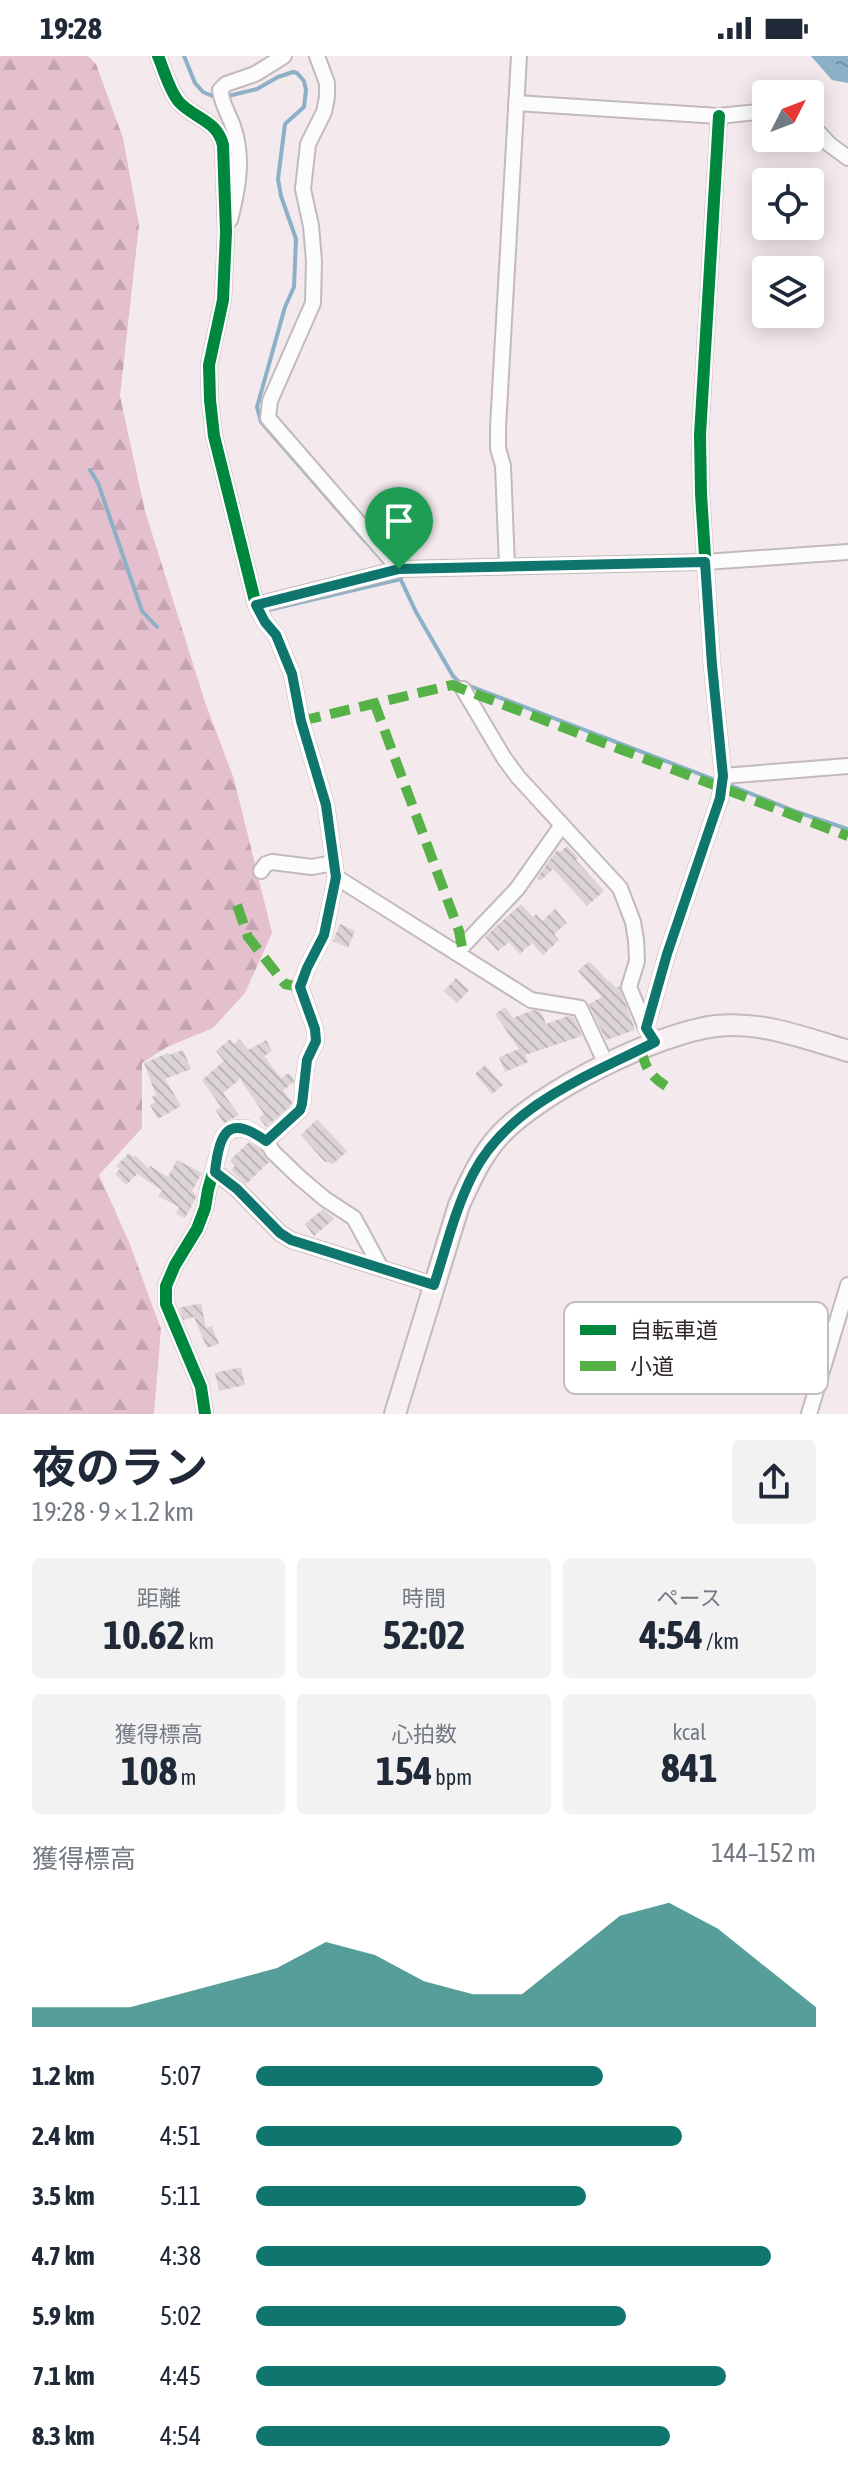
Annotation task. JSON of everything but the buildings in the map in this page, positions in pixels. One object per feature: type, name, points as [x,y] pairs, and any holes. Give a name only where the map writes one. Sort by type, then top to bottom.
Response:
[{"type":"main road","points":[[395,1414],[459,1205],[486,1153],[518,1118],[650,1035],[716,1026],[744,1026],[774,1029],[848,1051]]},
{"type":"street","points":[[158,56],[178,101],[213,126],[220,133],[223,145],[226,232],[223,300],[209,365],[214,436],[256,605],[276,635],[292,674],[301,721],[326,805],[334,870],[324,935],[300,987],[315,1029],[316,1041],[307,1060],[302,1104],[300,1110],[266,1141]]},
{"type":"street","points":[[226,232],[240,173],[233,125],[221,97],[226,84],[255,74],[284,56]]},
{"type":"street","points":[[317,56],[327,83],[327,97],[324,112],[308,144],[303,189],[311,226],[313,303],[270,401],[268,418],[399,569]]},
{"type":"street","points":[[507,566],[503,466],[498,448],[498,427],[519,56]]},
{"type":"street","points":[[516,103],[719,116],[752,112]]},
{"type":"street","points":[[650,1035],[667,954],[720,798],[723,776],[705,562],[700,435],[719,116]]},
{"type":"street","points":[[824,138],[848,158]]},
{"type":"street","points":[[256,605],[399,569],[705,562],[848,552]]},
{"type":"street","points":[[463,689],[504,758],[531,793],[620,888],[633,922],[636,940],[637,961],[629,987],[650,1035]]},
{"type":"street","points":[[723,776],[848,766]]},
{"type":"street","points":[[457,952],[517,889],[562,825]]},
{"type":"street","points":[[261,871],[272,862],[334,870],[531,1000],[580,1008],[606,1064]]},
{"type":"street","points":[[205,1414],[201,1387],[166,1304],[165,1290],[175,1265],[197,1229],[215,1172],[220,1142],[232,1129],[246,1128],[266,1141],[299,1177],[354,1218],[381,1268]]},
{"type":"street","points":[[215,1172],[291,1240],[434,1285]]},
{"type":"street","points":[[828,1351],[848,1285]]},
{"type":"street","points":[[809,1414],[815,1394]]},
{"type":"green space","points":[[0,56],[88,56],[96,64],[123,138],[139,225],[120,396],[145,511],[205,702],[234,779],[272,933],[245,993],[213,1028],[167,1047],[142,1063],[142,1128],[99,1175],[129,1242],[161,1329],[154,1414],[0,1414]]},
{"type":"water","points":[[811,56],[848,56],[848,83],[832,80]]},
{"type":"waterway","points":[[184,56],[195,83],[203,92],[215,97],[257,89],[293,72],[304,81],[304,107],[285,124],[278,179],[296,239],[294,287],[285,307],[257,407],[261,422],[365,541]]},
{"type":"waterway","points":[[90,470],[98,483],[142,611],[157,627]]},
{"type":"waterway","points":[[400,578],[416,612],[459,682],[718,781]]},
{"type":"waterway","points":[[268,610],[401,579]]},
{"type":"waterway","points":[[727,784],[848,829]]},
{"type":"marked path","points":[[301,721],[452,685],[848,836]]},
{"type":"marked path","points":[[374,702],[459,931],[462,947]]},
{"type":"marked path","points":[[237,905],[248,937],[285,984],[300,987]]},
{"type":"marked path","points":[[641,1049],[649,1070],[666,1086]]},
{"type":"cycle path","points":[[158,56],[179,102],[211,125],[223,145],[226,232],[223,300],[209,365],[214,436],[256,605],[276,635],[292,674],[301,721],[326,805],[336,877],[324,935],[300,987],[315,1029],[316,1041],[307,1060],[300,1110],[266,1141],[246,1128],[232,1129],[223,1137],[197,1229],[166,1286],[166,1304],[201,1387],[205,1414]]},
{"type":"cycle path","points":[[655,1042],[646,1028],[667,954],[720,798],[723,776],[712,665],[700,435],[719,116]]},
{"type":"route","points":[[705,562],[723,776],[720,798],[667,954],[646,1028],[655,1042],[571,1084],[518,1118],[499,1136],[473,1173],[459,1205],[434,1285],[291,1240],[215,1172],[220,1142],[227,1132],[246,1128],[266,1141],[300,1110],[307,1060],[316,1041],[315,1029],[300,987],[324,935],[336,877],[326,805],[301,721],[292,674],[276,635],[256,605],[399,569],[705,562]]}]
